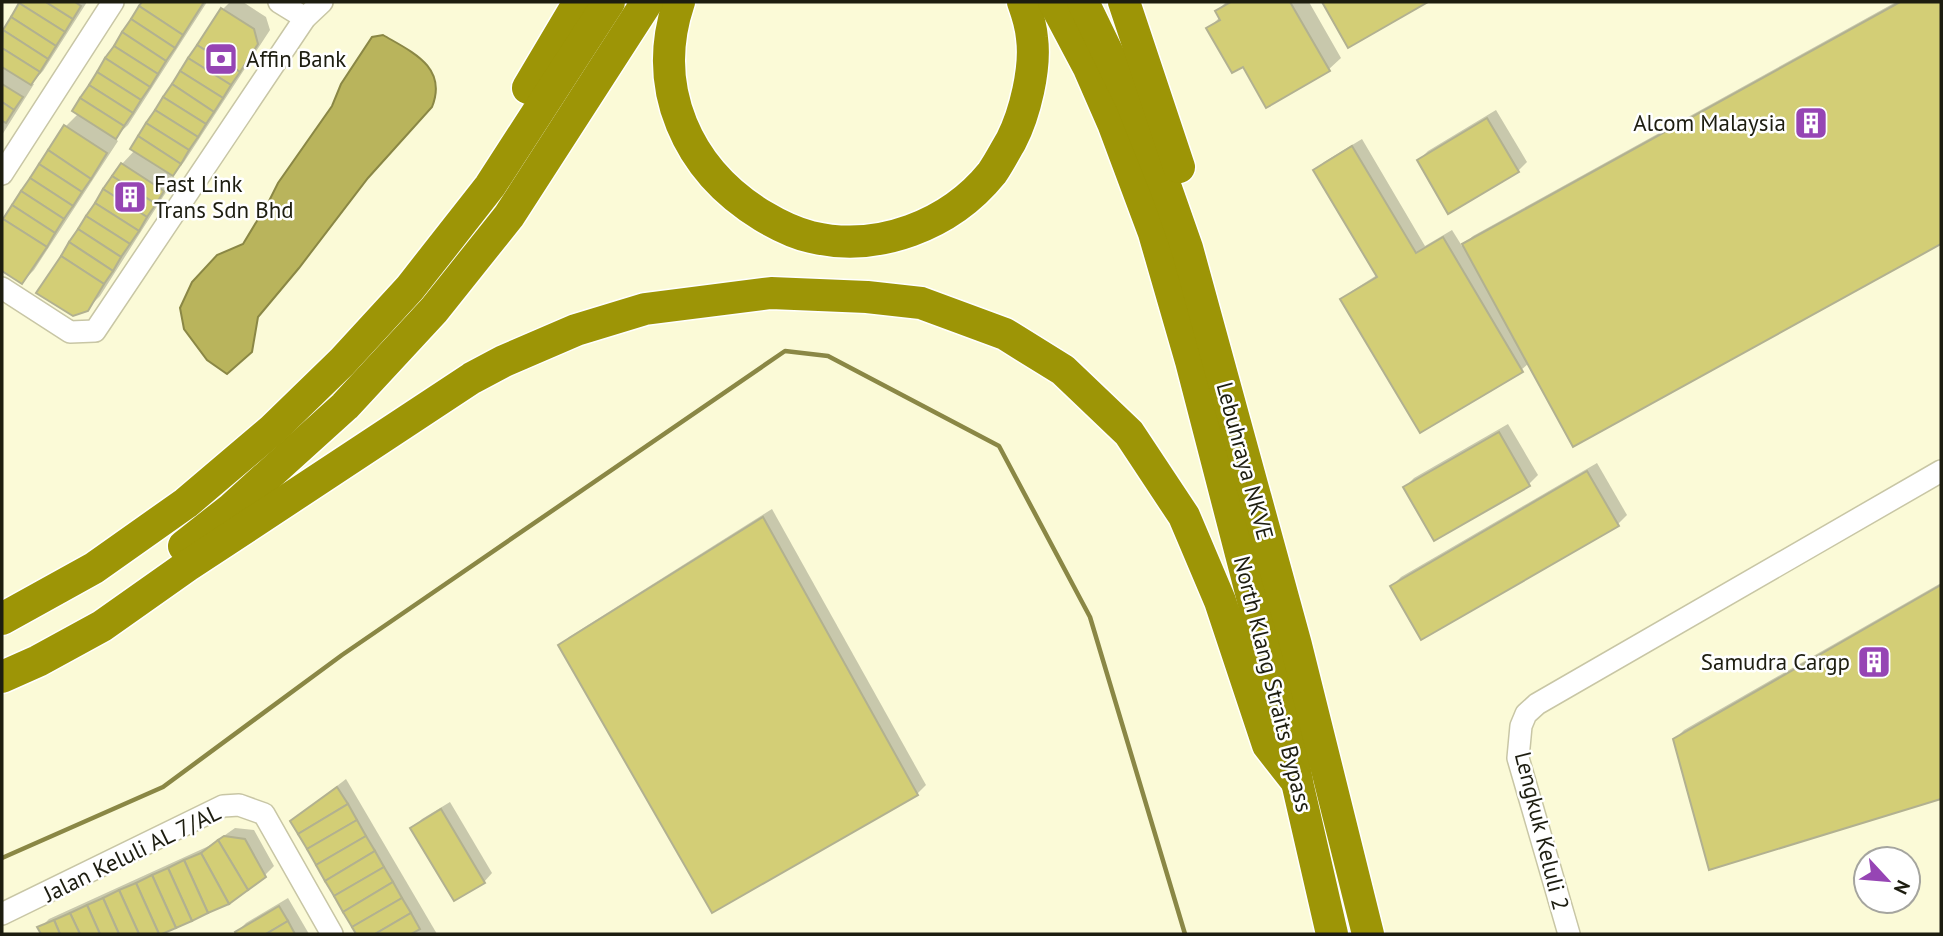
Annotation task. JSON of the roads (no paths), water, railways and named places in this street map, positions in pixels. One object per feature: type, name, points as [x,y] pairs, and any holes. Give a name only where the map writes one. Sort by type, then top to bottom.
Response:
[{"type":"highway","points":[[410,288],[579,2]]},
{"type":"highway","points":[[4,618],[94,568],[186,503],[272,430],[342,362],[410,288],[490,186],[609,2]]},
{"type":"highway","points":[[2,669],[167,559],[231,509],[345,406],[434,310],[509,216],[647,2]]},
{"type":"highway","points":[[679,2],[671,32],[671,81],[681,124],[692,147],[708,170],[727,190],[773,222],[809,237],[850,242],[899,235],[924,225],[965,200],[993,171],[1017,129],[1027,99],[1032,38],[1023,2]]},
{"type":"highway","name":"North Klang Straits Bypass","points":[[1054,2],[1089,68],[1113,123],[1154,233],[1191,361],[1291,747],[1332,934]]},
{"type":"highway","name":"Lebuhraya NKVE","points":[[1083,2],[1131,101],[1187,248],[1296,645],[1368,934]]},
{"type":"highway","points":[[1124,2],[1197,219],[1257,429],[1296,645]]},
{"type":"highway","points":[[1139,2],[1174,152]]},
{"type":"highway","points":[[2,677],[102,626],[187,566],[472,378],[504,361],[576,330],[645,309],[771,293],[867,296],[921,303],[1004,334],[1063,370],[1129,433],[1184,516],[1220,601],[1268,745],[1297,782]]},
{"type":"street","points":[[2,174],[113,2]]},
{"type":"street","points":[[279,2],[305,19]]},
{"type":"street","points":[[2,288],[70,332],[95,331],[305,19],[322,2]]},
{"type":"street","name":"Lengkuk Keluli 2","points":[[1569,934],[1518,758],[1521,726],[1527,714],[1537,704],[1941,471]]},
{"type":"street","name":"Jalan Keluli AL 7/AL","points":[[2,914],[223,806],[239,805],[264,814],[332,934]]},
{"type":"waterway","points":[[2,858],[163,787],[342,655],[785,351],[828,356],[999,446],[1090,617],[1185,934]]},
{"type":"place","name":"Affin Bank","points":[[221,59]]},
{"type":"place","name":"Alcom Malaysia","points":[[1811,123]]},
{"type":"place","name":"Fast Link Trans Sdn Bhd","points":[[130,197]]},
{"type":"place","name":"Samudra Cargp","points":[[1874,662]]}]
